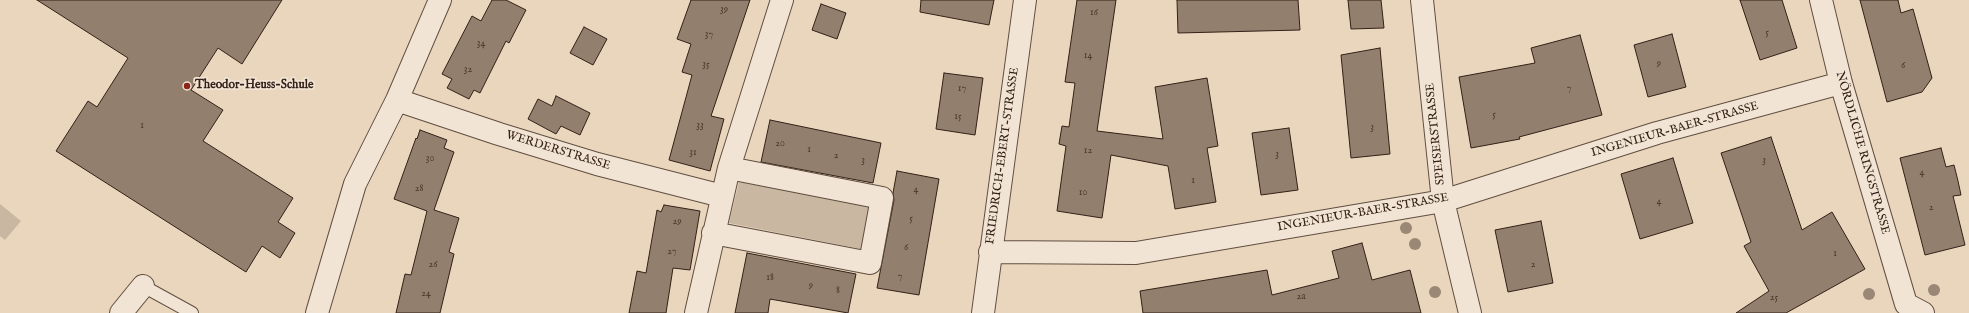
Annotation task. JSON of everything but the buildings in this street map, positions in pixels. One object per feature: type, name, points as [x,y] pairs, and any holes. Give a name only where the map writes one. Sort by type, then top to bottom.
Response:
[{"type":"street","points":[[316,313],[355,184],[397,100],[440,0]]},
{"type":"street","points":[[696,313],[729,168],[782,0]]},
{"type":"street","name":"FRIEDRICH-EBERT-STRASSE","points":[[983,313],[1025,0]]},
{"type":"street","name":"SPEISERSTRASSE","points":[[1422,0],[1443,201],[1470,313]]},
{"type":"street","name":"NÖRDLICHE RINGSTRASSE","points":[[1821,0],[1841,83],[1908,310]]},
{"type":"street","name":"INGENIEUR-BAER-STRASSE","points":[[990,252],[1136,253],[1443,201],[1658,133],[1841,83]]},
{"type":"street","name":"WERDERSTRASSE","points":[[397,100],[499,134],[590,161],[722,196]]},
{"type":"street","points":[[713,233],[870,263],[882,198],[729,168]]},
{"type":"street","points":[[121,313],[143,286]]},
{"type":"lane","points":[[143,286],[192,313]]},
{"type":"shaded area","points":[[739,182],[869,206],[861,249],[729,223]]},
{"type":"shaded area","points":[[0,204],[21,221],[5,240],[0,236]]},
{"type":"place","name":"Theodor-Heuss-Schule","points":[[187,86]]}]
